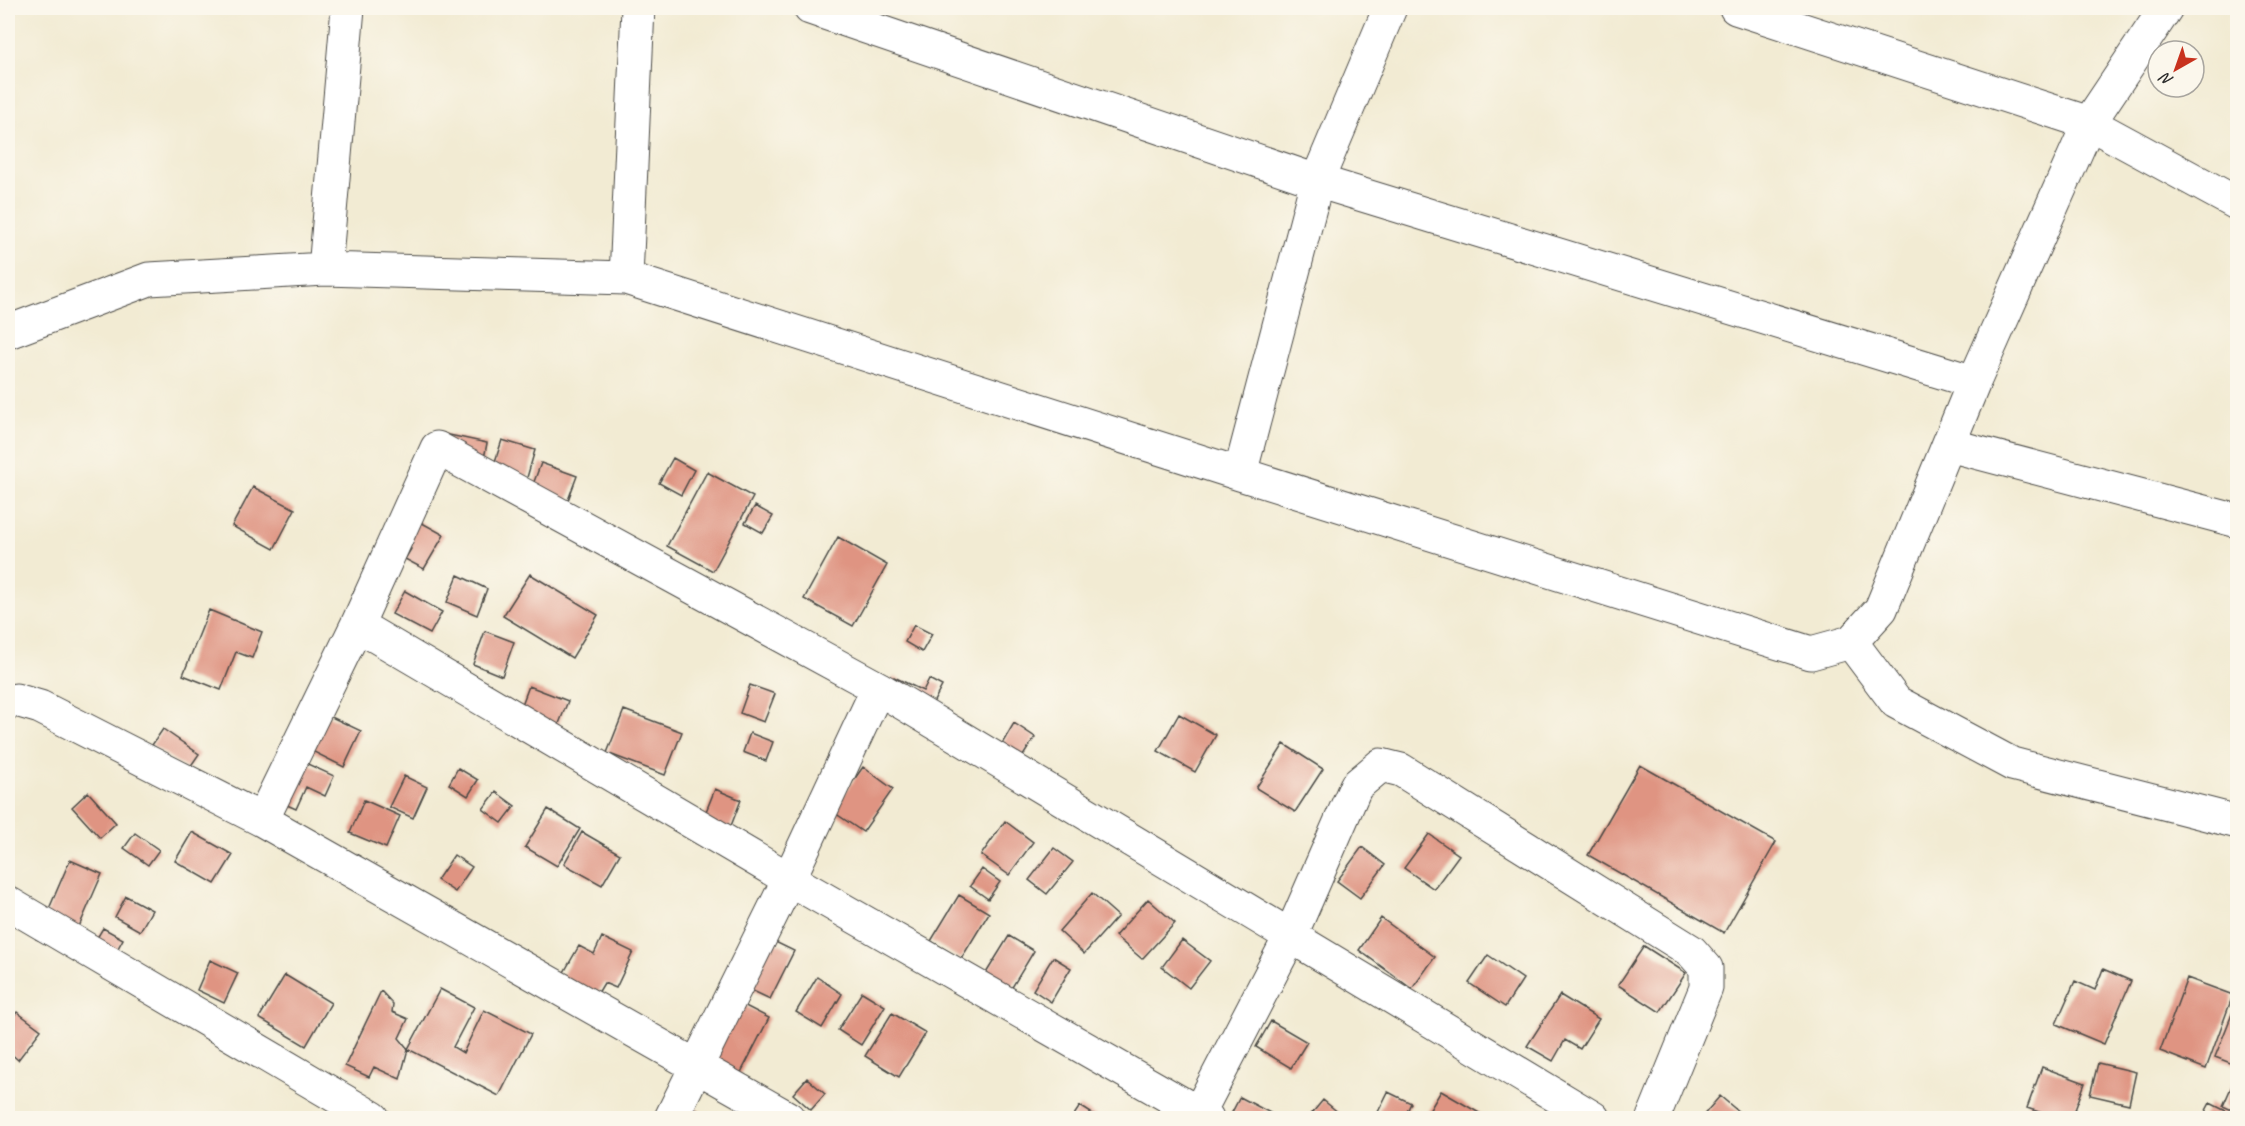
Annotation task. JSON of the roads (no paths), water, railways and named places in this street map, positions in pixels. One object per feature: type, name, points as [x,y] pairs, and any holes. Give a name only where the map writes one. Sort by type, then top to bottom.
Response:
[{"type":"street","points":[[325,269],[348,8]]},
{"type":"street","points":[[626,278],[638,8]]},
{"type":"street","points":[[810,8],[1317,181],[1974,382]]},
{"type":"street","points":[[1240,474],[1317,181],[1390,8]]},
{"type":"street","points":[[1736,8],[2089,123],[2238,204]]},
{"type":"street","points":[[8,332],[149,279],[325,269],[626,278],[1811,653],[1851,642],[1881,609],[1974,382],[2089,123],[2166,8]]},
{"type":"street","points":[[1949,445],[2238,521]]},
{"type":"street","points":[[261,820],[357,625],[437,448],[878,688],[1593,1119]]},
{"type":"street","points":[[357,625],[1200,1117],[1290,937],[1356,786],[1381,765],[1401,770],[1691,951],[1706,968],[1706,988],[1653,1119]]},
{"type":"street","points":[[1851,642],[1896,702],[2012,764],[2238,822]]},
{"type":"street","points":[[671,1119],[789,879],[878,688]]},
{"type":"street","points":[[8,702],[16,700],[40,706],[261,820],[788,1119]]},
{"type":"street","points":[[8,903],[373,1119]]}]
